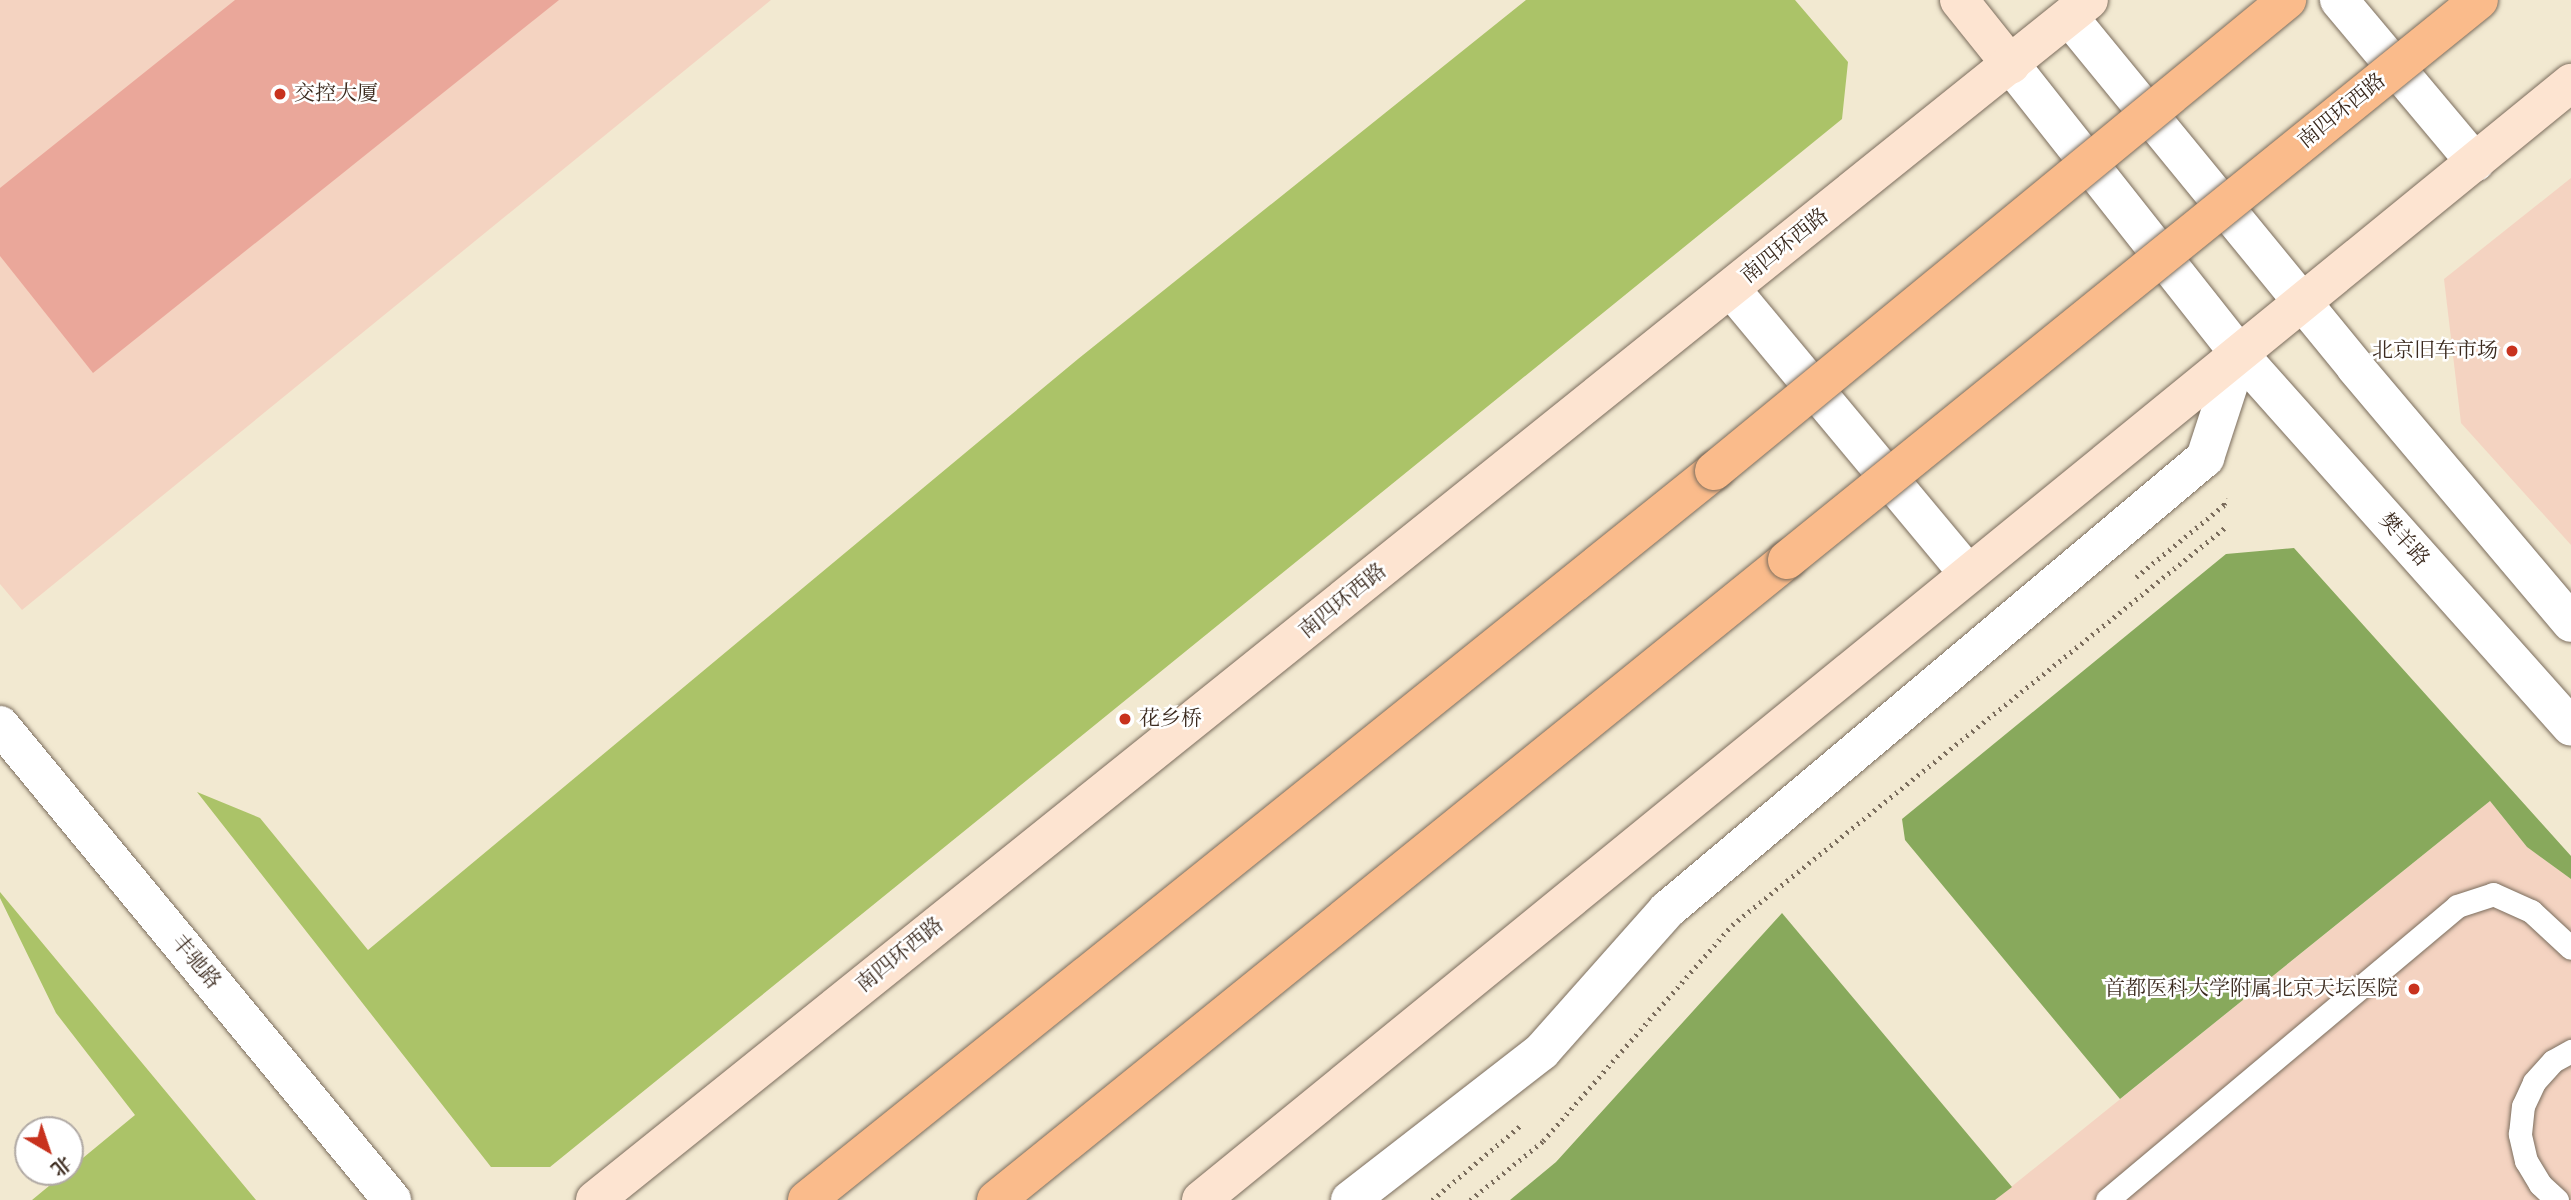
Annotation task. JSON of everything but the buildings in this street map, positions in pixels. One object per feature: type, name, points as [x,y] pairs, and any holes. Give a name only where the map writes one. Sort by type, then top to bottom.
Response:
[{"type":"highway","points":[[807,1200],[1714,471],[2287,0]]},
{"type":"highway","name":"南四环西路","points":[[996,1200],[2479,0]]},
{"type":"main road","points":[[1959,0],[2011,65]]},
{"type":"main road","name":"南四环西路","points":[[594,1200],[2011,65],[2071,6]]},
{"type":"main road","points":[[1201,1200],[2571,83]]},
{"type":"street","points":[[2339,0],[2474,162]]},
{"type":"street","points":[[2071,6],[2355,367],[2571,623]]},
{"type":"street","name":"樊羊路","points":[[2011,65],[2239,354],[2571,726]]},
{"type":"street","points":[[1731,289],[1968,573]]},
{"type":"street","points":[[1350,1200],[1542,1051],[1667,910],[2204,458],[2239,354]]},
{"type":"street","name":"丰驰路","points":[[0,725],[392,1200]]},
{"type":"lane","points":[[2107,1200],[2457,906],[2493,894],[2531,911],[2571,948]]},
{"type":"lane","points":[[2557,1200],[2540,1184],[2526,1161],[2520,1134],[2523,1107],[2534,1082],[2553,1061],[2571,1051]]},
{"type":"path","points":[[1470,1200],[1543,1141],[1732,925],[2227,526]]},
{"type":"shaded area","points":[[0,0],[771,0],[22,610],[0,584]]},
{"type":"shaded area","name":"北京旧车市场","points":[[2571,178],[2571,545],[2461,423],[2444,279]]},
{"type":"shaded area","name":"首都医科大学附属北京天坛医院","points":[[2490,801],[2527,847],[2571,879],[2571,1200],[1995,1200]]},
{"type":"green space","points":[[1526,0],[1795,0],[1848,62],[1842,119],[550,1167],[491,1167],[197,792],[260,818],[368,950],[1078,359]]},
{"type":"green space","points":[[2294,548],[2571,856],[2571,879],[2527,847],[2490,801],[2120,1099],[1905,840],[1902,819],[2226,554]]},
{"type":"green space","points":[[0,892],[256,1200],[32,1200],[49,1186],[84,1186],[84,1157],[135,1115],[56,1013],[0,898]]},
{"type":"green space","points":[[1782,913],[2012,1187],[1995,1200],[1510,1200],[1556,1162]]},
{"type":"place","name":"交控大厦","points":[[280,94]]},
{"type":"place","name":"北京旧车市场","points":[[2512,351]]},
{"type":"place","name":"花乡桥","points":[[1125,719]]},
{"type":"place","name":"首都医科大学附属北京天坛医院","points":[[2414,989]]}]
